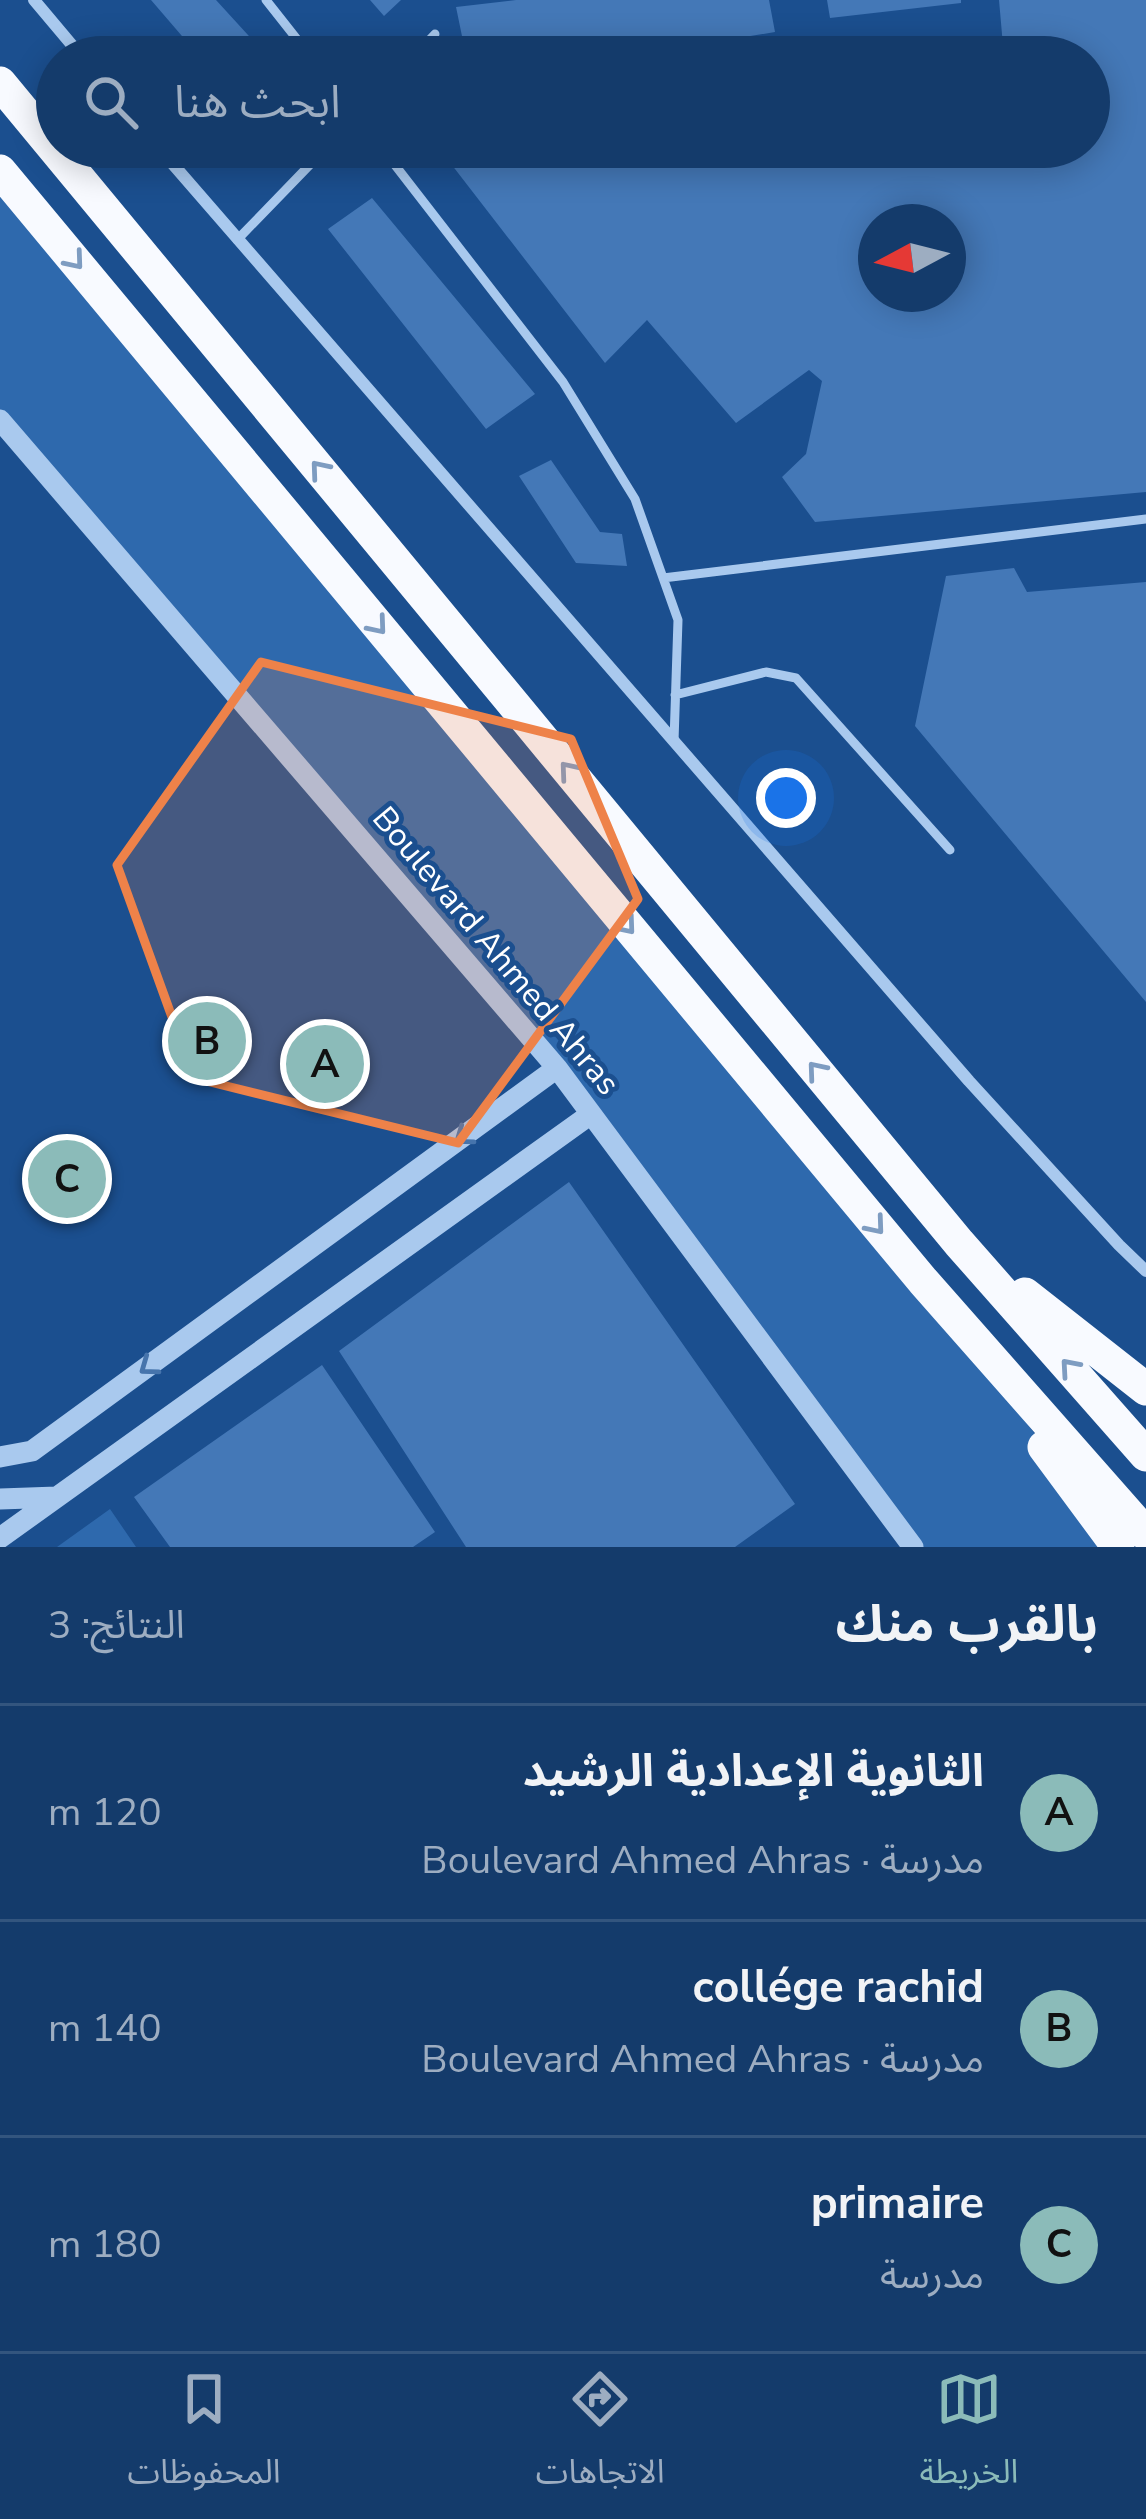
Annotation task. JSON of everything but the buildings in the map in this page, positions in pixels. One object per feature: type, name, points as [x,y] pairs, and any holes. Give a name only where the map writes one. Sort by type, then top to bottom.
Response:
[{"type":"highway","points":[[0,83],[36,127]]},
{"type":"highway","points":[[70,168],[959,1243],[1146,1455]]},
{"type":"highway","points":[[0,171],[922,1281],[1146,1534]]},
{"type":"highway","points":[[959,1243],[1146,1389]]},
{"type":"highway","points":[[922,1281],[1118,1547]]},
{"type":"street","points":[[34,0],[64,36]]},
{"type":"street","points":[[176,168],[969,1081],[1146,1271]]},
{"type":"street","name":"Boulevard Ahmed Ahras","points":[[0,420],[557,1068],[913,1547]]},
{"type":"street","points":[[0,1457],[32,1451],[557,1068]]},
{"type":"street","points":[[0,1538],[591,1114]]},
{"type":"street","points":[[0,1499],[57,1497]]},
{"type":"lane","points":[[266,0],[294,36]]},
{"type":"lane","points":[[237,240],[307,168]]},
{"type":"lane","points":[[397,168],[563,382],[635,499],[679,620],[674,741]]},
{"type":"lane","points":[[663,578],[1146,519]]},
{"type":"lane","points":[[675,695],[766,672],[796,678],[950,850]]},
{"type":"highlighted area","points":[[261,662],[571,739],[638,899],[458,1143],[194,1078],[117,865]]},
{"type":"shaded area","points":[[0,171],[922,1281],[1118,1547],[912,1547],[556,1071],[0,414]]},
{"type":"shaded area","points":[[110,1509],[136,1547],[57,1547]]},
{"type":"place","name":"collége rachid","points":[[207,1041]]},
{"type":"place","name":"الثانوية الإعدادية الرشيد","points":[[325,1064]]},
{"type":"place","name":"primaire","points":[[67,1179]]}]
